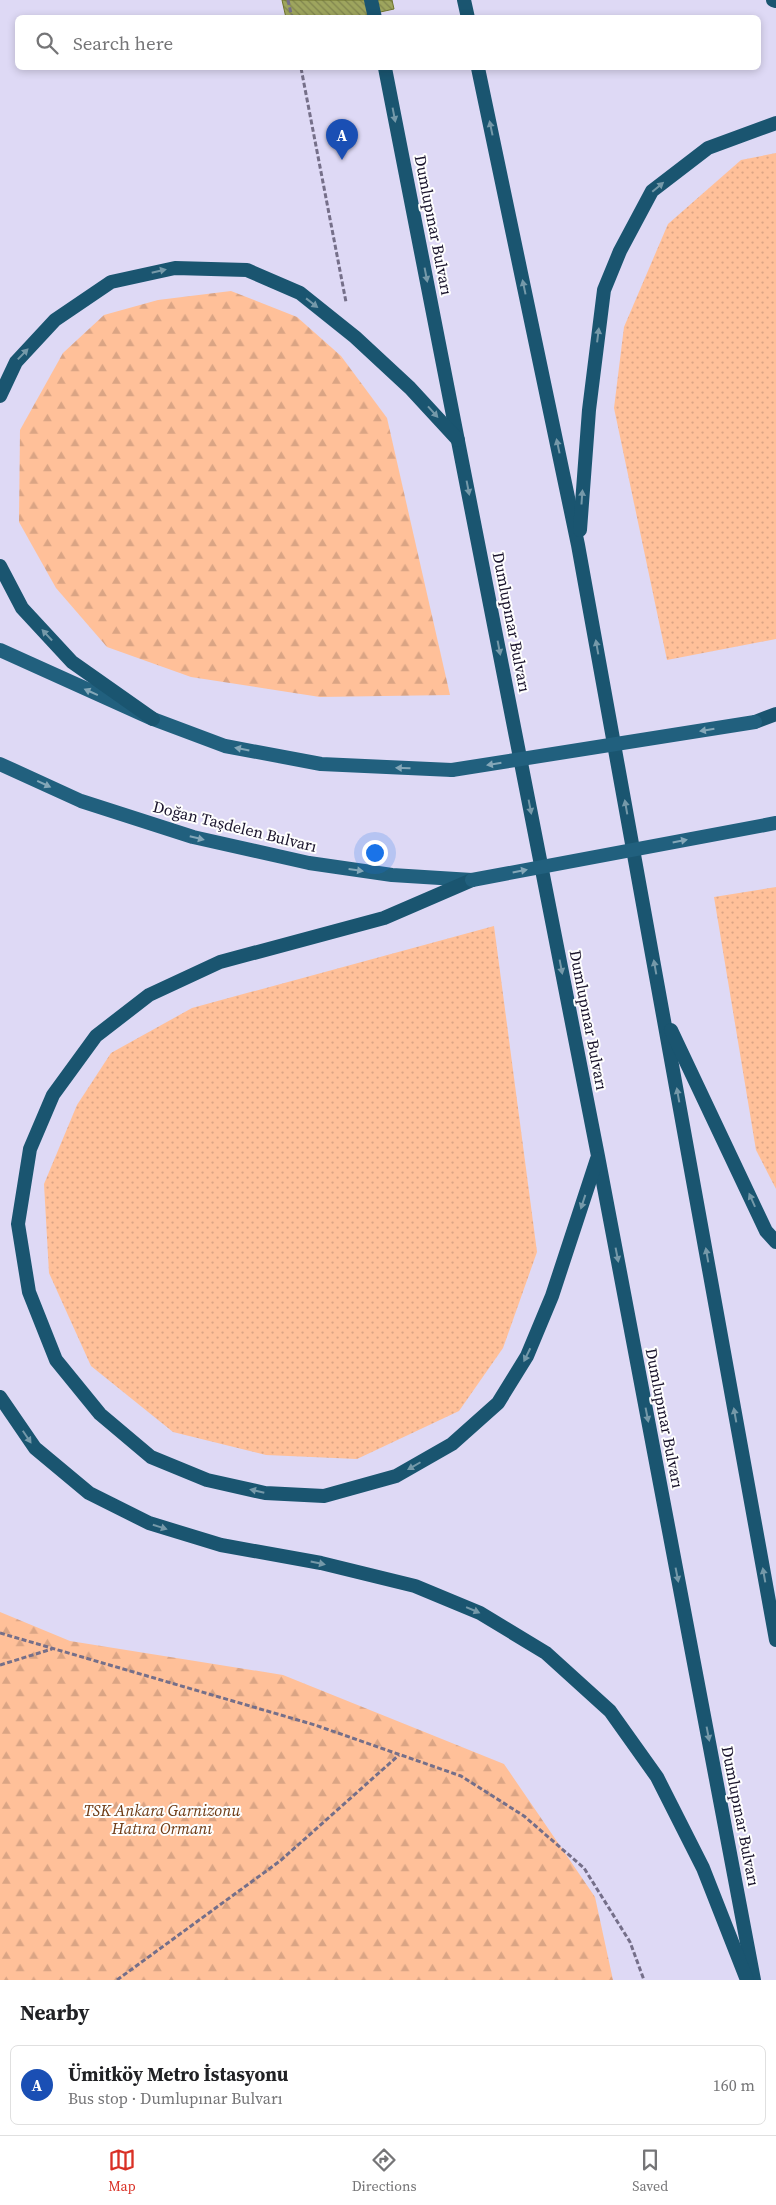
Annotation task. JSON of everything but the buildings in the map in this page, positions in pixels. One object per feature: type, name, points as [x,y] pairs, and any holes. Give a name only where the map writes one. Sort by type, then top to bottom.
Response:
[{"type":"highway","points":[[372,0],[374,15]]},
{"type":"highway","points":[[464,0],[467,15]]},
{"type":"highway","name":"Dumlupınar Bulvarı","points":[[385,70],[598,1156],[754,1980]]},
{"type":"highway","points":[[478,70],[578,545],[776,1640]]},
{"type":"highway","points":[[578,545],[589,410],[604,290],[620,251],[652,191],[708,148],[776,123]]},
{"type":"highway","points":[[0,396],[16,362],[55,320],[111,282],[175,268],[247,270],[300,293],[335,320],[356,337],[410,388],[459,440]]},
{"type":"highway","points":[[0,566],[22,608],[72,662],[153,719]]},
{"type":"highway","points":[[755,722],[776,714]]},
{"type":"highway","points":[[472,880],[384,918],[220,962],[149,995],[96,1036],[53,1095],[30,1149],[18,1224],[29,1292],[56,1360],[100,1414],[151,1457],[207,1480],[265,1493],[324,1496],[396,1476],[452,1444],[498,1403],[530,1348],[561,1269],[598,1156]]},
{"type":"highway","points":[[663,1014],[766,1231],[776,1242]]},
{"type":"highway","points":[[0,1397],[35,1448],[89,1493],[149,1524],[221,1545],[321,1563],[415,1586],[480,1613],[546,1653],[610,1711],[657,1777],[703,1868],[747,1980]]},
{"type":"main road","points":[[0,650],[153,719],[225,746],[321,764],[452,770],[776,718]]},
{"type":"main road","name":"Doğan Taşdelen Bulvarı","points":[[0,764],[81,801],[193,837],[309,863],[392,875],[472,880],[776,824]]},
{"type":"path","points":[[288,0],[291,15]]},
{"type":"path","points":[[302,70],[347,301],[335,320]]},
{"type":"path","points":[[0,1633],[315,1725],[461,1776],[524,1816],[584,1868],[630,1942],[644,1980]]},
{"type":"path","points":[[0,1665],[53,1649]]},
{"type":"path","points":[[117,1980],[280,1862],[399,1754]]},
{"type":"green space","points":[[776,153],[776,639],[667,660],[614,408],[624,327],[668,224],[741,160]]},
{"type":"green space","points":[[231,291],[297,317],[341,356],[387,418],[450,695],[320,697],[191,677],[107,647],[56,588],[19,522],[20,430],[63,353],[104,315],[158,300]]},
{"type":"green space","points":[[776,887],[776,1189],[756,1150],[714,897]]},
{"type":"green space","points":[[494,926],[537,1252],[503,1348],[459,1411],[357,1459],[266,1455],[173,1432],[91,1366],[49,1273],[44,1184],[77,1105],[111,1053],[192,1008]]},
{"type":"green space","name":"TSK Ankara Garnizonu Hatıra Ormanı","points":[[0,1612],[70,1641],[283,1675],[504,1764],[595,1897],[613,1980],[0,1980]]},
{"type":"place","name":"Ümitköy Metro İstasyonu","points":[[342,160]]}]
